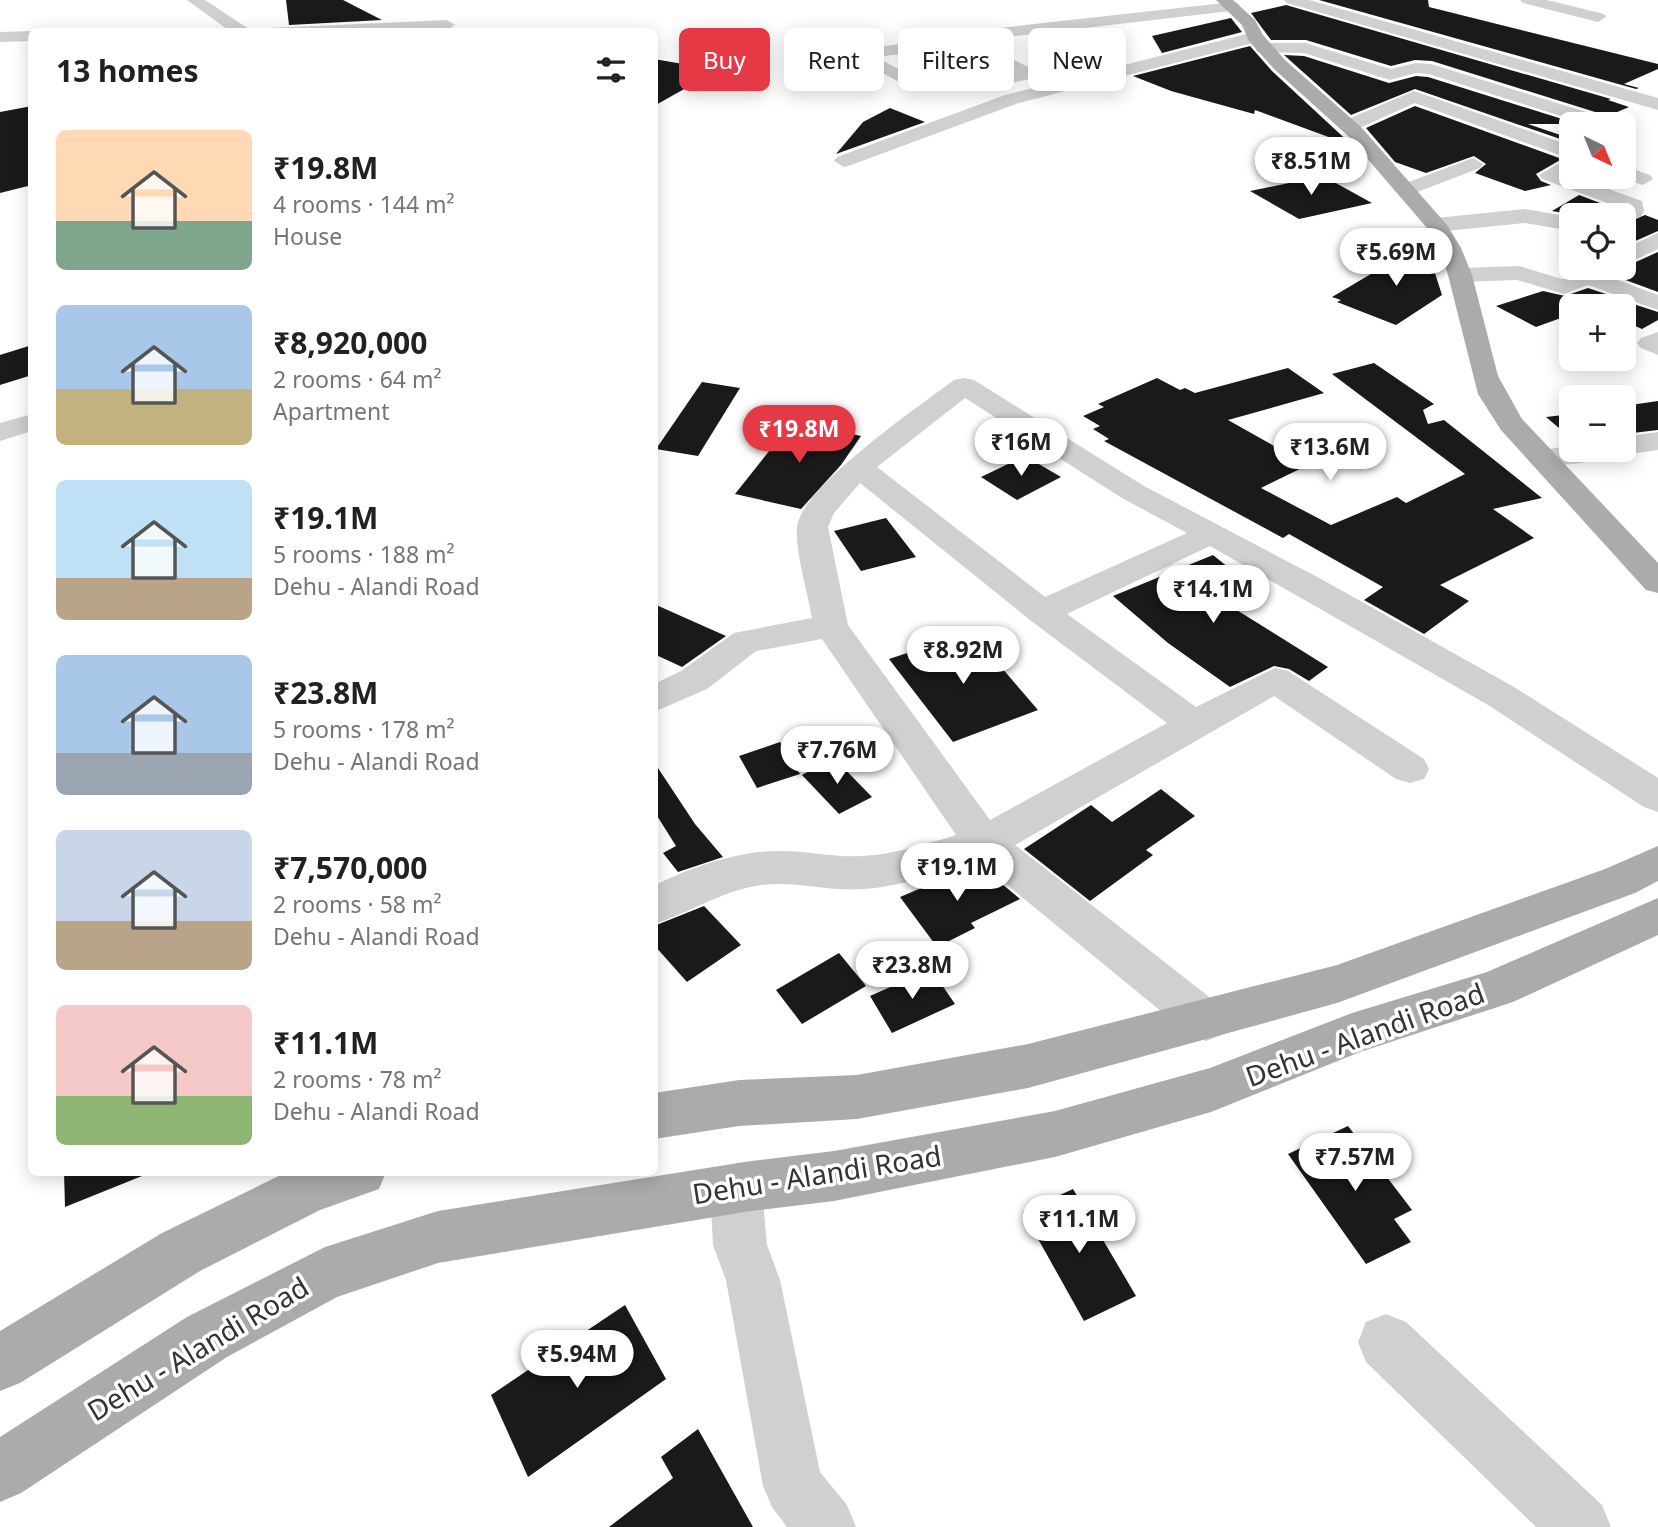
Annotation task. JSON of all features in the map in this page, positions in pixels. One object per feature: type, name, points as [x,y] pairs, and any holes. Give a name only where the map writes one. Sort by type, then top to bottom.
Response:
[{"type":"main road","points":[[1228,4],[1249,23],[1259,42],[1348,126],[1436,225],[1450,248],[1460,275],[1492,394],[1511,424],[1658,583]]},
{"type":"main road","points":[[658,1115],[739,1103],[857,1097],[1028,1066],[1206,1021],[1337,984],[1620,881],[1658,862]]},
{"type":"main road","name":"Dehu - Alandi Road","points":[[0,1472],[206,1337],[325,1274],[438,1237],[834,1176],[1055,1134],[1211,1090],[1352,1034],[1497,988],[1658,916]]},
{"type":"main road","points":[[0,1363],[181,1252],[310,1188],[348,1176]]},
{"type":"street","points":[[195,0],[237,28]]},
{"type":"street","points":[[1292,0],[1658,104]]},
{"type":"street","points":[[1332,0],[1658,85]]},
{"type":"street","points":[[1528,0],[1598,17]]},
{"type":"street","points":[[1014,31],[1228,4]]},
{"type":"street","points":[[365,28],[447,25],[411,6]]},
{"type":"street","points":[[0,37],[28,36]]},
{"type":"street","points":[[960,42],[1032,73],[975,86],[950,77],[906,81],[858,54],[960,42]]},
{"type":"street","points":[[844,161],[1012,99],[1259,42],[1305,48],[1384,75],[1395,75],[1424,84]]},
{"type":"street","points":[[1395,75],[1416,68],[1431,69],[1567,112]]},
{"type":"street","points":[[1348,126],[1414,97],[1559,148]]},
{"type":"street","points":[[1405,190],[1473,164]]},
{"type":"street","points":[[1559,169],[1549,174],[1559,178]]},
{"type":"street","points":[[1589,189],[1626,203]]},
{"type":"street","points":[[1436,225],[1525,216],[1559,222]]},
{"type":"street","points":[[1636,252],[1658,240]]},
{"type":"street","points":[[1460,275],[1519,273],[1564,287],[1579,280]]},
{"type":"street","points":[[1613,280],[1658,303]]},
{"type":"street","points":[[1658,340],[1650,343],[1658,347]]},
{"type":"street","points":[[1206,1021],[984,844],[831,626],[812,527],[820,510],[858,467],[964,386],[1133,492],[1502,696],[1658,797]]},
{"type":"street","points":[[0,432],[28,423]]},
{"type":"street","points":[[1636,444],[1658,441]]},
{"type":"street","points":[[1543,458],[1559,456]]},
{"type":"street","points":[[858,467],[1042,612],[1194,724]]},
{"type":"street","points":[[1042,612],[1211,534]]},
{"type":"street","points":[[658,697],[694,680],[746,641],[831,626]]},
{"type":"street","points":[[658,905],[689,888],[755,869],[781,867],[861,873],[898,868],[984,844],[1275,680],[1409,769]]},
{"type":"street","points":[[736,1189],[740,1245],[753,1280],[793,1486],[825,1527]]},
{"type":"street","points":[[1386,1342],[1580,1527]]},
{"type":"building","points":[[286,0],[343,0],[382,20],[289,25]]},
{"type":"building","points":[[1319,0],[1428,0],[1429,7],[1658,64],[1658,69],[1624,84],[1639,88],[1636,89]]},
{"type":"building","points":[[1286,5],[1611,99],[1608,100],[1629,107],[1617,112],[1595,112],[1432,61],[1415,60],[1391,66],[1306,40],[1271,40],[1251,13]]},
{"type":"building","points":[[1231,18],[1242,32],[1162,53],[1152,36]]},
{"type":"building","points":[[1250,46],[1272,71],[1353,146],[1255,110],[1254,114],[1171,91],[1133,76]]},
{"type":"building","points":[[1284,55],[1304,56],[1389,83],[1416,76],[1428,77],[1559,118],[1559,124],[1528,124],[1559,135],[1559,139],[1415,89],[1351,115]]},
{"type":"building","points":[[658,60],[679,63],[681,91],[658,104]]},
{"type":"building","points":[[1415,106],[1559,158],[1559,161],[1536,174],[1541,181],[1551,185],[1525,191],[1475,173],[1486,164],[1474,156],[1426,173],[1395,162],[1366,128]]},
{"type":"building","points":[[28,107],[28,186],[0,193],[0,112]]},
{"type":"building","points":[[890,108],[925,122],[836,154],[863,122]]},
{"type":"building","points":[[1323,176],[1372,203],[1299,219],[1250,191]]},
{"type":"building","points":[[1579,195],[1600,203],[1566,203]]},
{"type":"building","points":[[1645,215],[1658,220],[1658,231],[1636,241],[1636,219]]},
{"type":"building","points":[[1425,242],[1442,295],[1396,325],[1337,302],[1341,300],[1332,297]]},
{"type":"building","points":[[1658,252],[1658,292],[1626,280],[1636,280],[1636,262]]},
{"type":"building","points":[[1588,288],[1606,294],[1571,294]]},
{"type":"building","points":[[1543,291],[1559,295],[1559,319],[1536,327],[1496,306]]},
{"type":"building","points":[[1636,305],[1658,312],[1658,320],[1642,329],[1636,326]]},
{"type":"building","points":[[28,346],[28,376],[0,385],[0,355]]},
{"type":"building","points":[[1374,363],[1434,404],[1423,410],[1428,424],[1444,420],[1542,498],[1493,509],[1534,538],[1440,585],[1469,601],[1424,634],[1364,600],[1383,587],[1289,534],[1283,538],[1104,441],[1109,439],[1093,429],[1100,426],[1083,416],[1104,407],[1098,404],[1157,378],[1180,390],[1185,388],[1195,393],[1288,368],[1324,393],[1228,420],[1308,465],[1261,488],[1331,525],[1397,497],[1406,503],[1465,474],[1332,374]]},
{"type":"building","points":[[702,382],[740,388],[698,456],[658,449]]},
{"type":"building","points":[[1658,401],[1658,430],[1636,433],[1636,404]]},
{"type":"building","points":[[1559,416],[1559,428],[1546,417]]},
{"type":"building","points":[[793,421],[861,436],[841,465],[801,509],[735,494]]},
{"type":"building","points":[[1025,456],[1061,477],[1017,500],[981,477]]},
{"type":"building","points":[[886,518],[916,557],[861,571],[834,531]]},
{"type":"building","points":[[1213,555],[1239,576],[1203,589],[1328,667],[1309,681],[1289,669],[1274,666],[1230,687],[1168,643],[1113,596]]},
{"type":"building","points":[[658,606],[726,636],[682,667],[658,656]]},
{"type":"building","points":[[971,632],[1038,710],[953,742],[889,659]]},
{"type":"building","points":[[780,742],[800,774],[757,788],[739,756]]},
{"type":"building","points":[[834,758],[872,797],[839,814],[802,775]]},
{"type":"building","points":[[658,768],[695,824],[723,857],[678,872],[663,853],[676,846],[658,817]]},
{"type":"building","points":[[1161,789],[1195,816],[1146,850],[1153,855],[1090,901],[1024,849],[1091,805],[1112,822]]},
{"type":"building","points":[[978,864],[1020,899],[971,923],[975,928],[937,947],[900,897]]},
{"type":"building","points":[[704,906],[741,945],[687,982],[658,949],[658,924]]},
{"type":"building","points":[[839,953],[866,986],[802,1024],[776,990]]},
{"type":"building","points":[[931,969],[955,1004],[892,1033],[870,996]]},
{"type":"building","points":[[1348,1126],[1412,1210],[1394,1219],[1411,1242],[1366,1264],[1288,1154]]},
{"type":"building","points":[[64,1176],[142,1176],[65,1207]]},
{"type":"building","points":[[1073,1189],[1136,1296],[1084,1321],[1023,1212]]},
{"type":"building","points":[[625,1305],[666,1379],[528,1477],[491,1395]]},
{"type":"building","points":[[698,1429],[753,1527],[609,1527],[673,1478],[661,1457]]}]
